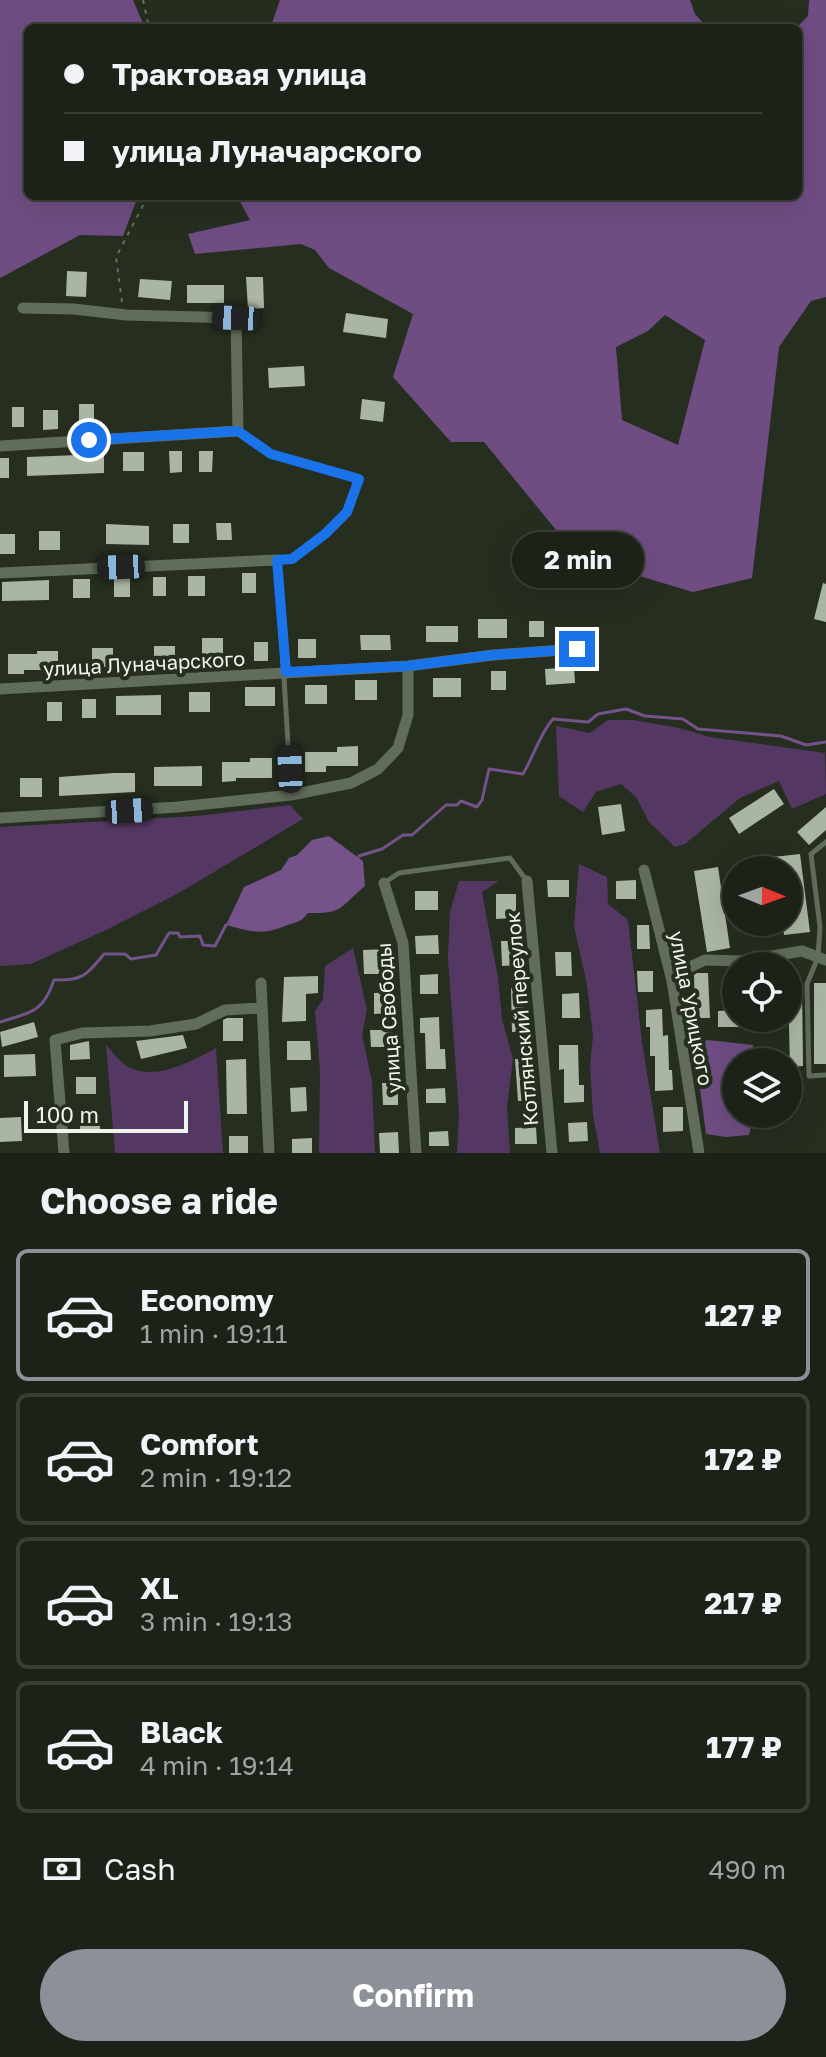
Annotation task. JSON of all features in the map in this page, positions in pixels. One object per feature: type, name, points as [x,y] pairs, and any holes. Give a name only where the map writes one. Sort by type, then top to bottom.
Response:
[{"type":"street","points":[[0,446],[238,431],[236,318],[23,308]]},
{"type":"street","points":[[0,573],[277,560]]},
{"type":"street","name":"улица Луначарского","points":[[0,689],[408,666],[493,655],[577,649]]},
{"type":"street","points":[[0,818],[178,807],[291,795],[351,783],[378,769],[398,748],[408,715],[408,666]]},
{"type":"street","name":"улица Урицкого","points":[[644,870],[672,981],[699,1153]]},
{"type":"street","name":"Котлянский переулок","points":[[527,881],[552,1153]]},
{"type":"street","name":"улица Свободы","points":[[384,883],[403,943],[416,1153]]},
{"type":"street","points":[[672,981],[705,960],[742,961],[802,951],[822,959]]},
{"type":"street","points":[[261,983],[269,1153]]},
{"type":"street","points":[[64,1153],[55,1040],[82,1033],[150,1031],[196,1024],[225,1010],[261,1008]]},
{"type":"lane","points":[[238,431],[271,454],[359,479],[347,512],[336,523],[292,559],[277,560],[291,795]]},
{"type":"lane","points":[[826,842],[811,854],[822,959],[807,984],[809,1076],[826,1075]]},
{"type":"lane","points":[[384,883],[399,873],[510,858],[527,881]]},
{"type":"path","points":[[143,0],[148,24]]},
{"type":"path","points":[[126,315],[119,290],[116,257],[146,200]]},
{"type":"shaded area","points":[[0,0],[133,0],[143,24],[24,24],[24,200],[136,200],[123,236],[80,235],[0,278]]},
{"type":"shaded area","points":[[280,0],[690,0],[695,14],[704,24],[273,24]]},
{"type":"shaded area","points":[[809,0],[826,0],[826,297],[811,301],[779,347],[752,578],[693,592],[579,558],[484,442],[451,442],[393,377],[413,314],[329,268],[315,250],[301,244],[195,254],[188,234],[250,220],[239,200],[802,200],[800,24],[808,16]],"holes":[[[665,315],[705,340],[678,445],[622,420],[616,347],[648,331]]]},
{"type":"shaded area","points":[[608,720],[633,720],[710,737],[825,753],[826,794],[792,809],[779,781],[740,798],[685,844],[675,847],[649,822],[636,797],[621,784],[596,792],[583,812],[559,796],[556,726],[590,733]]},
{"type":"shaded area","points":[[290,805],[303,819],[177,894],[31,964],[0,966],[0,827],[197,816]]},
{"type":"shaded area","points":[[329,836],[363,861],[365,886],[345,904],[328,912],[308,913],[298,922],[269,931],[256,932],[226,925],[244,887],[281,870],[289,858],[297,855],[312,840]]},
{"type":"shaded area","points":[[579,864],[607,877],[608,904],[628,920],[642,1042],[660,1153],[600,1153],[593,1115],[590,1065],[593,1036],[587,985],[574,926]]},
{"type":"shaded area","points":[[459,881],[499,881],[482,892],[498,978],[502,1019],[513,1059],[507,1107],[510,1153],[457,1153],[459,1113],[448,958],[450,912]]},
{"type":"shaded area","points":[[353,948],[367,1010],[362,1035],[372,1081],[375,1153],[319,1153],[320,1070],[315,1011],[323,999],[325,966]]},
{"type":"shaded area","points":[[708,1040],[753,1045],[753,1048],[722,1048],[722,1128],[751,1128],[749,1135],[726,1137],[706,1134],[691,1045]]},
{"type":"shaded area","points":[[106,1045],[124,1064],[146,1072],[170,1069],[216,1048],[223,1153],[115,1153]]},
{"type":"building","points":[[67,271],[87,272],[86,297],[66,296]]},
{"type":"building","points":[[246,277],[263,277],[264,308],[248,309]]},
{"type":"building","points":[[140,279],[172,281],[170,300],[138,297]]},
{"type":"building","points":[[187,285],[224,285],[224,303],[187,303]]},
{"type":"building","points":[[346,313],[388,319],[386,338],[343,332]]},
{"type":"building","points":[[304,366],[305,386],[269,388],[268,368]]},
{"type":"building","points":[[362,399],[385,402],[383,422],[360,419]]},
{"type":"building","points":[[79,404],[94,404],[94,423],[79,423]]},
{"type":"building","points":[[12,407],[24,407],[24,427],[12,427]]},
{"type":"building","points":[[43,410],[58,410],[58,429],[43,430]]},
{"type":"building","points":[[169,451],[182,451],[182,472],[170,473]]},
{"type":"building","points":[[199,451],[213,451],[212,472],[199,472]]},
{"type":"building","points":[[123,452],[144,452],[144,471],[123,471]]},
{"type":"building","points":[[104,454],[104,473],[27,476],[27,457]]},
{"type":"building","points":[[0,458],[9,458],[9,478],[0,478]]},
{"type":"building","points":[[216,523],[231,523],[232,540],[217,540]]},
{"type":"building","points":[[106,524],[149,526],[149,545],[106,544]]},
{"type":"building","points":[[173,524],[189,524],[189,543],[173,543]]},
{"type":"building","points":[[39,531],[60,531],[60,550],[39,550]]},
{"type":"building","points":[[0,534],[15,534],[15,554],[0,554]]},
{"type":"building","points":[[242,573],[256,573],[256,593],[242,593]]},
{"type":"building","points":[[188,576],[205,576],[205,596],[188,596]]},
{"type":"building","points":[[153,577],[166,577],[166,596],[153,596]]},
{"type":"building","points":[[114,578],[130,578],[130,597],[114,597]]},
{"type":"building","points":[[73,579],[90,579],[90,598],[73,598]]},
{"type":"building","points":[[49,580],[49,600],[2,601],[2,582]]},
{"type":"building","points":[[823,583],[826,584],[826,622],[814,619]]},
{"type":"building","points":[[478,619],[507,619],[507,638],[478,638]]},
{"type":"building","points":[[529,621],[544,621],[544,637],[529,637]]},
{"type":"building","points":[[426,626],[458,626],[458,642],[426,642]]},
{"type":"building","points":[[360,635],[390,635],[391,650],[361,650]]},
{"type":"building","points":[[202,638],[223,638],[223,664],[202,664]]},
{"type":"building","points":[[298,639],[316,639],[316,658],[298,658]]},
{"type":"building","points":[[254,642],[268,642],[268,661],[254,661]]},
{"type":"building","points":[[154,646],[175,646],[175,665],[154,665]]},
{"type":"building","points":[[92,648],[113,648],[113,667],[92,667]]},
{"type":"building","points":[[37,651],[58,651],[58,670],[24,670],[24,674],[8,674],[8,654],[37,654]]},
{"type":"building","points":[[574,667],[575,683],[546,685],[545,669]]},
{"type":"building","points":[[491,671],[506,671],[506,690],[491,690]]},
{"type":"building","points":[[433,678],[461,678],[461,697],[433,697]]},
{"type":"building","points":[[355,680],[377,680],[377,700],[355,700]]},
{"type":"building","points":[[305,685],[327,685],[327,704],[305,704]]},
{"type":"building","points":[[245,687],[275,687],[275,706],[245,706]]},
{"type":"building","points":[[189,692],[210,692],[210,712],[189,712]]},
{"type":"building","points":[[161,695],[161,715],[116,715],[116,696]]},
{"type":"building","points":[[82,699],[96,699],[96,718],[82,718]]},
{"type":"building","points":[[47,702],[62,702],[62,721],[47,721]]},
{"type":"building","points":[[358,746],[358,766],[326,766],[326,772],[305,772],[305,752],[337,752],[337,747]]},
{"type":"building","points":[[250,758],[272,758],[272,778],[236,778],[236,781],[222,782],[222,762],[250,762]]},
{"type":"building","points":[[202,766],[202,786],[154,786],[154,767]]},
{"type":"building","points":[[135,773],[135,792],[59,796],[59,777]]},
{"type":"building","points":[[20,778],[42,778],[42,797],[20,797]]},
{"type":"building","points":[[774,789],[784,804],[739,834],[729,818]]},
{"type":"building","points":[[621,804],[625,831],[602,835],[598,807]]},
{"type":"building","points":[[826,807],[826,830],[809,845],[797,832]]},
{"type":"building","points":[[718,867],[722,894],[722,936],[728,936],[730,948],[707,952],[694,871]]},
{"type":"building","points":[[802,870],[810,932],[802,933]]},
{"type":"building","points":[[547,880],[569,880],[569,897],[548,897]]},
{"type":"building","points":[[636,880],[636,899],[616,899],[616,881]]},
{"type":"building","points":[[415,891],[438,891],[438,910],[415,910]]},
{"type":"building","points":[[496,894],[516,894],[516,918],[496,919]]},
{"type":"building","points":[[637,925],[649,925],[650,949],[637,949]]},
{"type":"building","points":[[438,935],[439,954],[416,954],[415,936]]},
{"type":"building","points":[[501,941],[521,941],[522,965],[502,966]]},
{"type":"building","points":[[388,949],[389,974],[364,974],[363,950]]},
{"type":"building","points":[[555,952],[571,952],[572,976],[556,976]]},
{"type":"building","points":[[637,971],[653,971],[653,992],[638,992]]},
{"type":"building","points":[[708,973],[710,1018],[695,1018],[694,975]]},
{"type":"building","points":[[438,974],[438,994],[420,994],[420,975]]},
{"type":"building","points":[[318,976],[318,993],[306,994],[306,1021],[282,1022],[284,977]]},
{"type":"building","points":[[814,983],[826,983],[826,1064],[814,1064]]},
{"type":"building","points":[[802,984],[803,1066],[802,1048],[790,1048],[789,1032],[802,1032]]},
{"type":"building","points":[[511,988],[526,988],[526,1032],[512,1032]]},
{"type":"building","points":[[390,992],[390,1013],[374,1014],[374,993]]},
{"type":"building","points":[[579,993],[580,1018],[562,1018],[562,994]]},
{"type":"building","points":[[662,1009],[663,1036],[668,1035],[673,1090],[655,1091],[655,1056],[650,1056],[650,1027],[646,1027],[646,1010]]},
{"type":"building","points":[[718,1011],[722,1011],[722,1027],[718,1027]]},
{"type":"building","points":[[439,1017],[440,1049],[445,1049],[446,1069],[426,1069],[425,1033],[420,1033],[420,1018]]},
{"type":"building","points":[[243,1018],[243,1041],[223,1041],[223,1020]]},
{"type":"building","points":[[34,1022],[38,1037],[2,1047],[0,1032]]},
{"type":"building","points":[[370,1030],[392,1030],[392,1047],[371,1047]]},
{"type":"building","points":[[183,1035],[187,1048],[141,1059],[136,1041]]},
{"type":"building","points":[[89,1041],[90,1059],[70,1060],[70,1045]]},
{"type":"building","points":[[287,1041],[310,1041],[311,1060],[287,1060]]},
{"type":"building","points":[[559,1045],[578,1045],[579,1085],[584,1085],[584,1102],[564,1103],[564,1069],[559,1070]]},
{"type":"building","points":[[35,1054],[36,1076],[4,1077],[4,1055]]},
{"type":"building","points":[[246,1059],[247,1114],[227,1114],[226,1060]]},
{"type":"building","points":[[515,1059],[532,1059],[535,1101],[518,1101]]},
{"type":"building","points":[[76,1077],[96,1077],[96,1094],[76,1094]]},
{"type":"building","points":[[382,1083],[398,1083],[398,1105],[383,1105]]},
{"type":"building","points":[[306,1087],[307,1111],[291,1112],[290,1088]]},
{"type":"building","points":[[445,1088],[446,1103],[426,1103],[426,1089]]},
{"type":"building","points":[[663,1107],[683,1107],[683,1131],[663,1132]]},
{"type":"building","points":[[100,1115],[100,1131],[80,1132],[80,1116]]},
{"type":"building","points":[[21,1117],[22,1141],[0,1142],[0,1118]]},
{"type":"building","points":[[587,1122],[588,1141],[569,1142],[568,1123]]},
{"type":"building","points":[[536,1127],[537,1144],[515,1144],[515,1128]]},
{"type":"building","points":[[448,1131],[449,1146],[429,1146],[429,1132]]},
{"type":"building","points":[[398,1132],[399,1153],[380,1153],[379,1133]]},
{"type":"building","points":[[229,1136],[248,1136],[248,1153],[229,1153]]},
{"type":"building","points":[[312,1138],[312,1153],[292,1153],[292,1139]]},
{"type":"waterway","points":[[359,856],[382,849],[403,835],[412,835],[446,805],[457,805],[461,801],[477,807],[482,800],[489,769],[523,774],[553,719],[588,722],[598,714],[626,709],[645,716],[683,719],[698,729],[781,736],[806,745],[826,742]]},
{"type":"waterway","points":[[0,1022],[34,1010],[45,999],[54,980],[83,976],[104,954],[125,954],[131,959],[156,955],[169,933],[178,933],[180,937],[200,936],[203,945],[215,946],[226,925]]},
{"type":"route","points":[[89,440],[238,431],[271,454],[359,479],[347,512],[325,534],[292,559],[277,560],[286,672],[408,666],[493,655],[577,649]]}]
